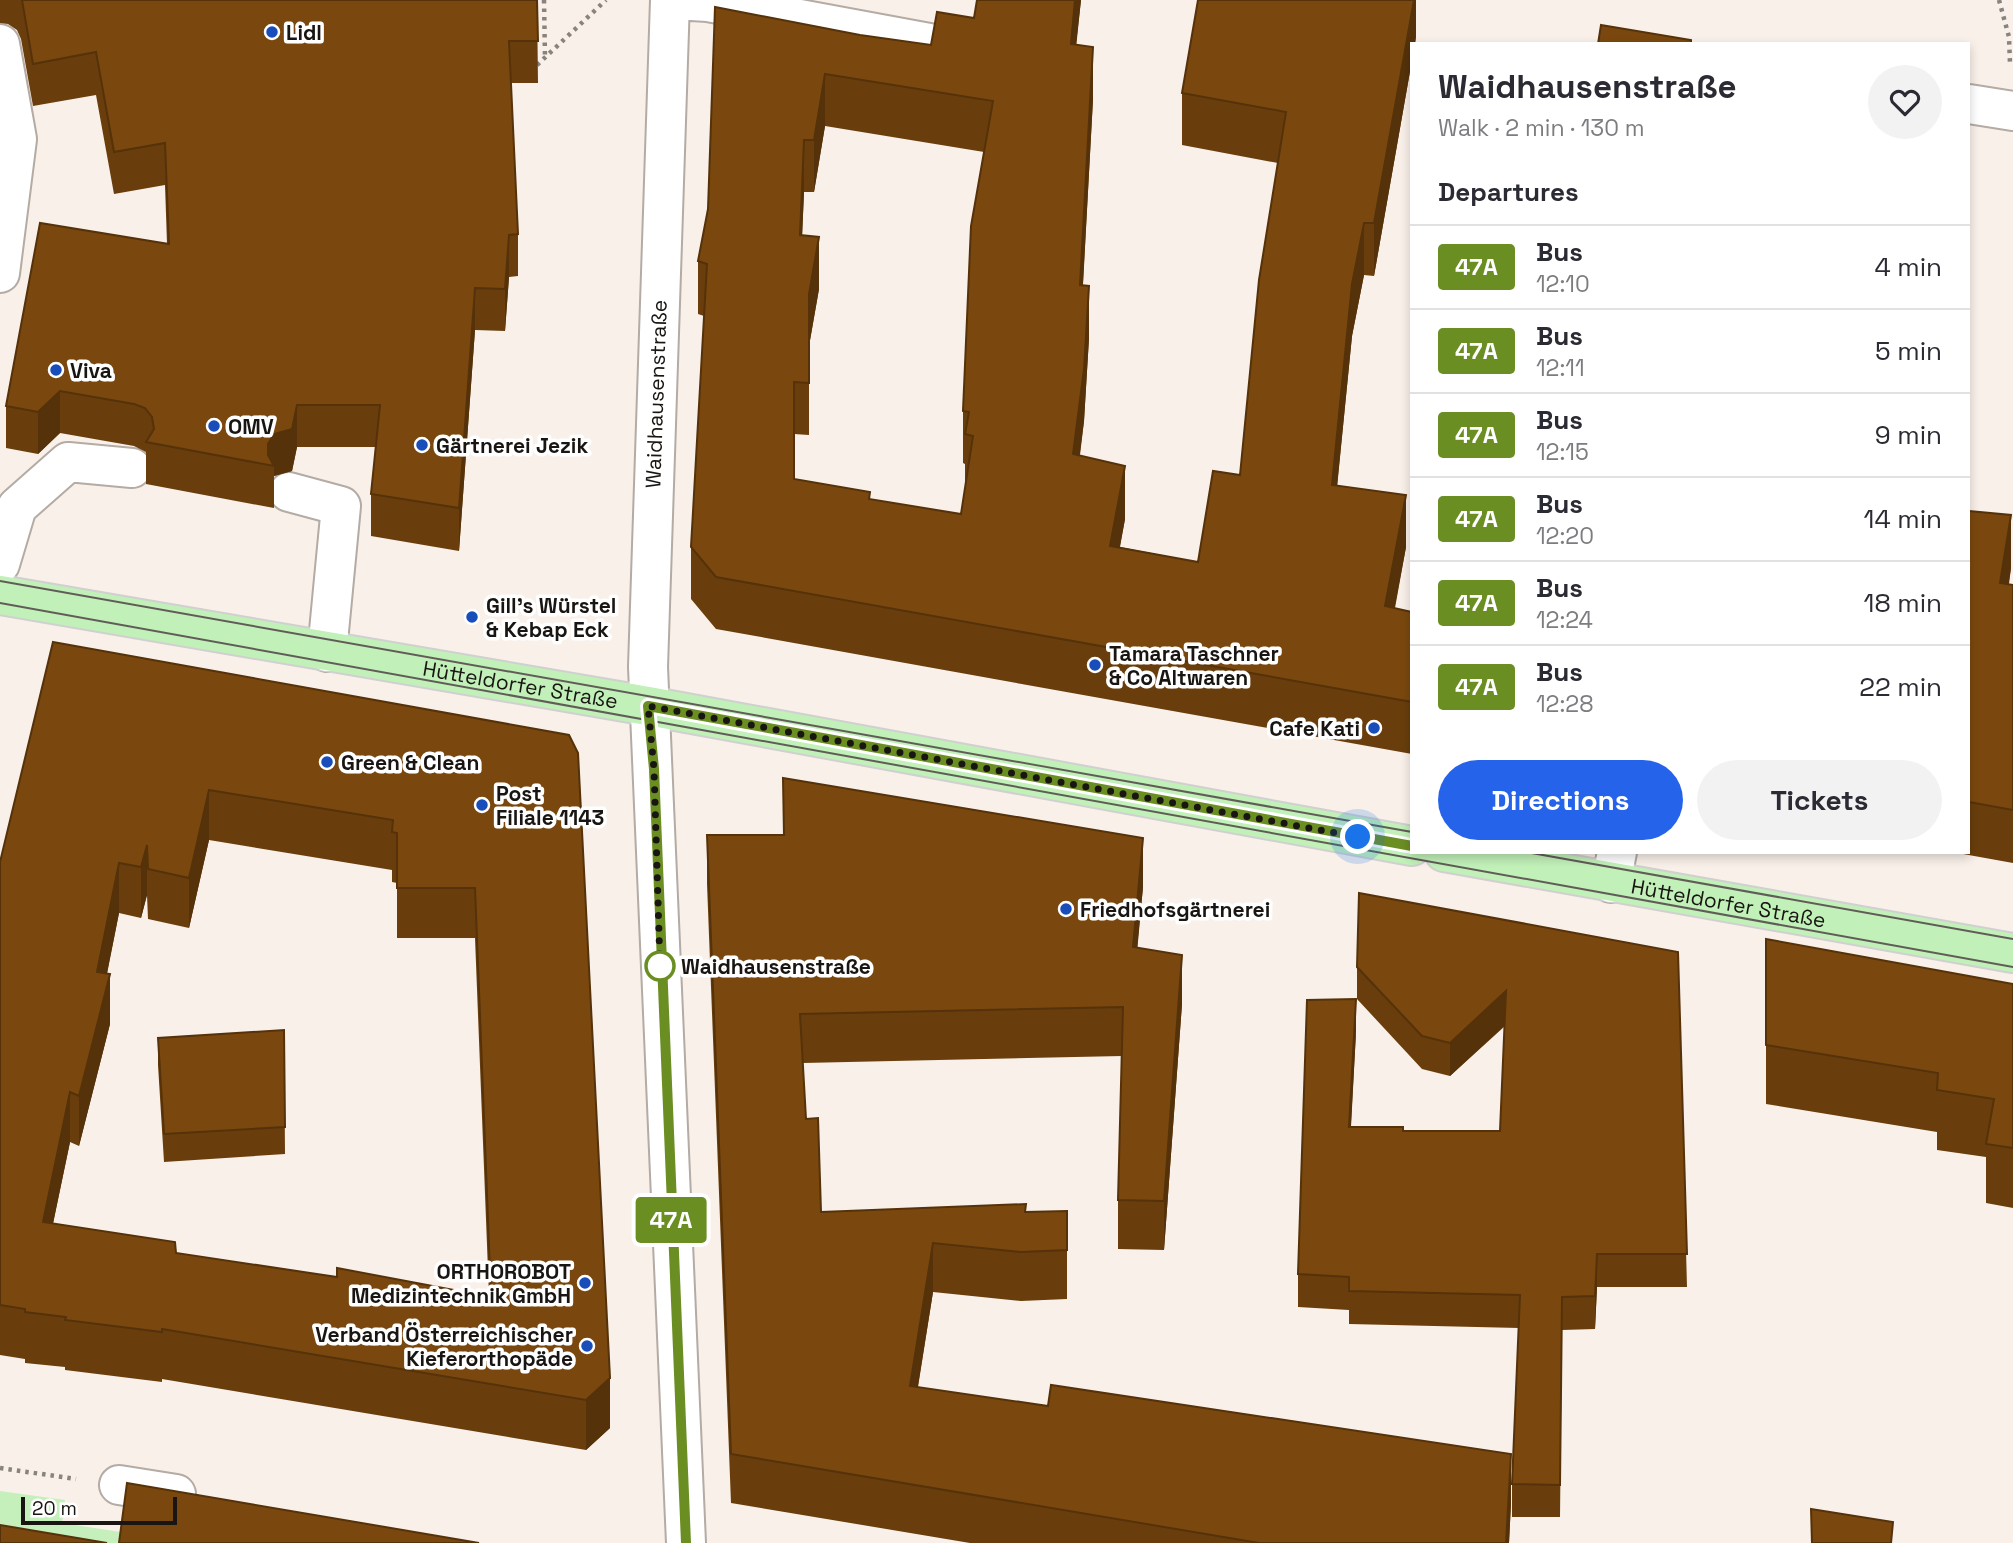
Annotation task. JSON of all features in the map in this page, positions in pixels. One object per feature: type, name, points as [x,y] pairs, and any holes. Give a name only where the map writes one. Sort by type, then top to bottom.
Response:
[{"type":"main road","name":"Hütteldorfer Straße","points":[[0,595],[648,706],[1410,846]]},
{"type":"main road","name":"Hütteldorfer Straße","points":[[1467,854],[1614,867],[2013,953]]},
{"type":"street","points":[[672,0],[708,2],[929,43]]},
{"type":"street","name":"Waidhausenstraße","points":[[672,0],[648,641],[648,706],[654,769],[686,1543]]},
{"type":"street","points":[[0,44],[17,139],[0,273]]},
{"type":"street","points":[[1970,104],[2012,94]]},
{"type":"street","points":[[0,564],[18,507],[68,461],[132,468]]},
{"type":"street","points":[[289,492],[341,506],[327,652]]},
{"type":"street","points":[[119,1485],[213,1500]]},
{"type":"path","points":[[544,0],[545,58]]},
{"type":"path","points":[[537,65],[606,0]]},
{"type":"path","points":[[1999,0],[2009,37],[2012,94]]},
{"type":"path","points":[[0,1468],[119,1485]]},
{"type":"green space","points":[[0,1491],[65,1500],[62,1523],[127,1533],[125,1543],[0,1543]]},
{"type":"building","points":[[22,0],[537,0],[538,41],[509,41],[518,234],[509,235],[505,289],[475,288],[459,508],[371,494],[380,405],[297,405],[292,429],[274,434],[268,444],[268,455],[274,466],[146,442],[154,429],[152,417],[145,408],[134,404],[60,391],[38,412],[6,406],[40,223],[169,244],[165,143],[114,152],[96,52],[33,64]]},
{"type":"building","points":[[977,0],[1075,0],[1071,44],[1093,47],[1080,285],[1089,286],[1084,369],[1073,454],[1125,466],[1110,546],[1198,562],[1213,471],[1240,475],[1259,280],[1286,112],[1182,93],[1198,0],[1414,0],[1374,223],[1364,223],[1352,284],[1332,485],[1406,495],[1385,606],[1410,612],[1410,702],[716,577],[691,547],[707,264],[698,261],[708,209],[715,7],[860,35],[931,45],[937,12],[974,18]],"holes":[[[825,74],[993,101],[971,226],[963,411],[969,412],[965,434],[973,436],[961,514],[869,499],[870,492],[794,479],[794,382],[809,383],[809,294],[819,237],[800,235],[804,140],[814,140]]]},
{"type":"building","points":[[1601,25],[1691,40],[1691,42],[1598,42]]},
{"type":"building","points":[[1970,511],[2011,515],[2000,583],[2013,585],[2013,810],[1970,802]]},
{"type":"building","points":[[53,642],[569,735],[578,753],[610,1378],[586,1400],[162,1329],[162,1332],[65,1320],[66,1317],[25,1312],[25,1309],[0,1305],[0,862]],"holes":[[[209,790],[393,820],[392,832],[397,833],[397,888],[475,888],[491,1297],[337,1268],[337,1277],[176,1253],[175,1242],[43,1222],[70,1092],[79,1096],[110,974],[97,972],[119,863],[141,867],[147,845],[148,869],[189,878]]]},
{"type":"building","points":[[783,778],[1143,838],[1133,947],[1182,955],[1164,1201],[1118,1200],[1123,1007],[800,1014],[806,1119],[818,1118],[821,1212],[1026,1204],[1025,1212],[1067,1211],[1067,1250],[1021,1252],[933,1243],[910,1386],[1048,1406],[1051,1385],[1511,1454],[1506,1543],[1259,1543],[731,1454],[707,835],[784,835]]},
{"type":"building","points":[[1359,893],[1678,952],[1687,1254],[1597,1254],[1595,1296],[1562,1297],[1560,1485],[1512,1484],[1520,1295],[1349,1291],[1349,1277],[1298,1274],[1307,1000],[1356,999],[1349,1127],[1403,1127],[1403,1131],[1500,1131],[1506,991],[1450,1043],[1422,1036],[1357,967]]},
{"type":"building","points":[[1766,939],[2013,984],[2013,1148],[1986,1144],[1994,1099],[1937,1090],[1938,1073],[1766,1045]]},
{"type":"building","points":[[284,1030],[285,1127],[164,1134],[158,1038]]},
{"type":"building","points":[[127,1483],[479,1543],[119,1543]]},
{"type":"building","points":[[1811,1509],[1893,1522],[1891,1543],[1812,1543]]},
{"type":"building","points":[[0,1525],[107,1543],[0,1543]]},
{"type":"tram line","points":[[0,581],[1410,832]]},
{"type":"tram line","points":[[0,603],[2013,967]]},
{"type":"tram line","points":[[1537,854],[2013,939]]},
{"type":"bus line","name":"47A","points":[[686,1543],[660,966],[654,769],[648,706],[1410,846]]},
{"type":"place","name":"Lidl","points":[[272,32]]},
{"type":"place","name":"Viva","points":[[56,370]]},
{"type":"place","name":"OMV","points":[[214,426]]},
{"type":"place","name":"Gärtnerei Jezik","points":[[422,445]]},
{"type":"place","name":"Gill's Würstel & Kebap Eck","points":[[472,617]]},
{"type":"place","name":"Tamara Taschner & Co Altwaren","points":[[1095,665]]},
{"type":"place","name":"Cafe Kati","points":[[1374,728]]},
{"type":"place","name":"Green & Clean","points":[[327,762]]},
{"type":"place","name":"Post Filiale 1143","points":[[482,805]]},
{"type":"place","name":"Friedhofsgärtnerei","points":[[1066,909]]},
{"type":"place","name":"Waidhausenstraße","points":[[660,966]]},
{"type":"place","name":"ORTHOROBOT Medizintechnik GmbH","points":[[585,1283]]},
{"type":"place","name":"Verband Österreichischer Kieferorthopäde","points":[[587,1346]]},
{"type":"route","points":[[660,966],[654,769],[648,706],[1358,837]]}]
